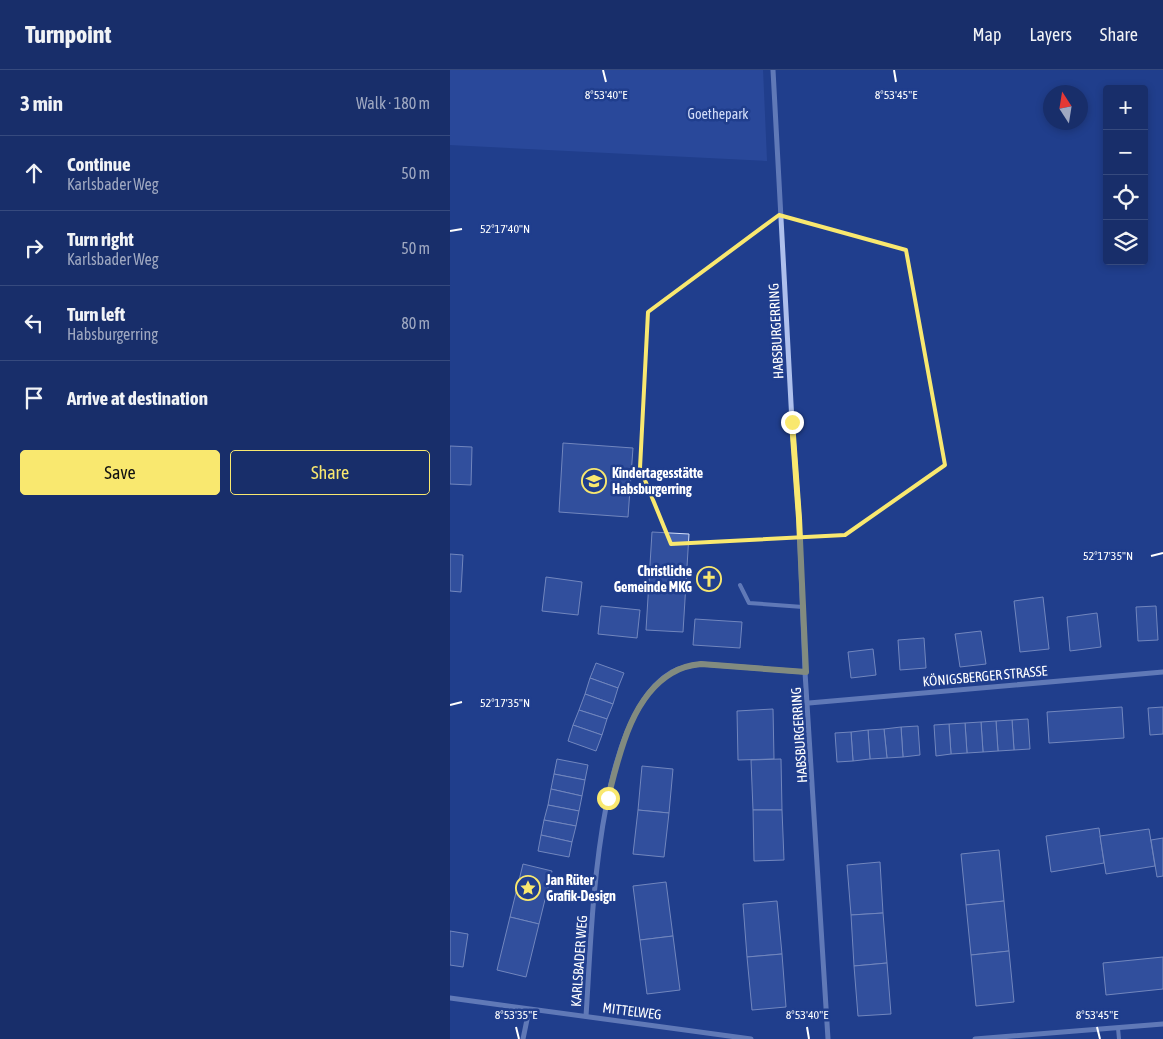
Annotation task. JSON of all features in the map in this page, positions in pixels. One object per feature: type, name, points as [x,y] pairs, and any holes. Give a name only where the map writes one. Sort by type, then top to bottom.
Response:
[{"type":"street","name":"HABSBURGERRING","points":[[773,70],[828,1039]]},
{"type":"street","name":"KARLSBADER WEG","points":[[586,1016],[597,854],[619,753],[641,704],[656,686],[671,673],[685,666],[701,664],[806,672]]},
{"type":"street","name":"KÖNIGSBERGER STRASSE","points":[[808,703],[1163,672]]},
{"type":"street","name":"MITTELWEG","points":[[450,998],[752,1039]]},
{"type":"street","points":[[523,1039],[529,1010]]},
{"type":"street","points":[[975,1039],[1163,1024]]},
{"type":"lane","points":[[740,585],[749,603],[803,607]]},
{"type":"lane","points":[[1118,1028],[1119,1039]]},
{"type":"highlighted area","points":[[779,215],[906,250],[945,465],[845,535],[671,544],[640,468],[648,312]]},
{"type":"green space","name":"Goethepark","points":[[450,70],[763,70],[767,161],[450,145]]},
{"type":"building","points":[[563,443],[633,448],[628,517],[559,512]]},
{"type":"building","points":[[450,446],[472,447],[471,485],[450,484]]},
{"type":"building","points":[[652,532],[689,534],[683,632],[646,630]]},
{"type":"building","points":[[450,554],[463,555],[461,592],[450,591]]},
{"type":"building","points":[[546,577],[582,582],[578,615],[542,611]]},
{"type":"building","points":[[1043,597],[1049,649],[1020,652],[1014,601]]},
{"type":"building","points":[[601,606],[640,610],[637,638],[598,634]]},
{"type":"building","points":[[1156,606],[1158,640],[1138,641],[1136,607]]},
{"type":"building","points":[[1097,613],[1101,647],[1070,651],[1067,617]]},
{"type":"building","points":[[695,619],[742,622],[740,648],[693,645]]},
{"type":"building","points":[[981,631],[986,664],[960,667],[955,634]]},
{"type":"building","points":[[924,638],[926,668],[900,670],[898,640]]},
{"type":"building","points":[[873,649],[876,675],[851,678],[848,652]]},
{"type":"building","points":[[596,663],[624,673],[618,688],[590,678]]},
{"type":"building","points":[[590,678],[618,688],[613,704],[585,694]]},
{"type":"building","points":[[585,694],[613,704],[607,719],[579,710]]},
{"type":"building","points":[[1122,707],[1124,738],[1049,743],[1047,712]]},
{"type":"building","points":[[1163,707],[1163,734],[1150,735],[1148,708]]},
{"type":"building","points":[[773,709],[774,759],[738,760],[737,711]]},
{"type":"building","points":[[579,710],[607,719],[602,735],[573,725]]},
{"type":"building","points":[[1028,719],[1030,749],[1014,750],[1012,720]]},
{"type":"building","points":[[1012,720],[1014,750],[998,751],[996,721]]},
{"type":"building","points":[[996,721],[998,751],[983,752],[981,722]]},
{"type":"building","points":[[981,722],[983,752],[967,753],[965,723]]},
{"type":"building","points":[[965,723],[967,753],[951,754],[949,724]]},
{"type":"building","points":[[949,724],[951,754],[936,756],[934,725]]},
{"type":"building","points":[[573,725],[602,735],[596,751],[568,741]]},
{"type":"building","points":[[918,726],[920,755],[903,757],[901,727]]},
{"type":"building","points":[[901,727],[903,757],[887,758],[884,729]]},
{"type":"building","points":[[884,729],[887,758],[870,759],[868,730]]},
{"type":"building","points":[[868,730],[870,759],[853,761],[851,732]]},
{"type":"building","points":[[851,732],[853,761],[837,762],[835,733]]},
{"type":"building","points":[[557,759],[588,765],[585,780],[554,774]]},
{"type":"building","points":[[781,759],[782,810],[753,810],[751,760]]},
{"type":"building","points":[[642,766],[673,769],[669,813],[638,810]]},
{"type":"building","points":[[554,774],[585,780],[582,796],[551,789]]},
{"type":"building","points":[[551,789],[582,796],[579,811],[548,805]]},
{"type":"building","points":[[548,805],[579,811],[576,826],[544,820]]},
{"type":"building","points":[[638,810],[669,813],[664,857],[633,854]]},
{"type":"building","points":[[753,810],[782,810],[784,860],[754,861]]},
{"type":"building","points":[[544,820],[576,826],[572,842],[541,835]]},
{"type":"building","points":[[1099,828],[1104,863],[1051,872],[1046,836]]},
{"type":"building","points":[[1149,829],[1155,866],[1106,874],[1100,836]]},
{"type":"building","points":[[541,835],[572,842],[569,857],[538,851]]},
{"type":"building","points":[[1163,838],[1163,876],[1157,877],[1151,840]]},
{"type":"building","points":[[999,850],[1004,901],[966,905],[961,854]]},
{"type":"building","points":[[880,862],[883,913],[851,915],[847,865]]},
{"type":"building","points":[[523,864],[552,871],[539,924],[510,917]]},
{"type":"building","points":[[666,882],[673,936],[640,940],[633,886]]},
{"type":"building","points":[[777,901],[782,954],[747,957],[743,904]]},
{"type":"building","points":[[1004,901],[1009,951],[971,955],[966,905]]},
{"type":"building","points":[[883,913],[887,963],[854,966],[851,915]]},
{"type":"building","points":[[510,917],[539,924],[526,977],[497,970]]},
{"type":"building","points":[[450,931],[468,934],[463,967],[450,965]]},
{"type":"building","points":[[673,936],[680,990],[647,994],[640,940]]},
{"type":"building","points":[[1009,951],[1014,1002],[976,1006],[971,955]]},
{"type":"building","points":[[782,954],[786,1007],[752,1010],[747,957]]},
{"type":"building","points":[[1163,957],[1163,989],[1106,995],[1103,963]]},
{"type":"building","points":[[887,963],[891,1014],[858,1016],[854,966]]},
{"type":"place","name":"Kindertagesstätte Habsburgerring","points":[[594,481]]},
{"type":"place","name":"Christliche Gemeinde MKG","points":[[709,579]]},
{"type":"place","name":"Jan Rüter Grafik-Design","points":[[528,888]]},
{"type":"route","points":[[608,798],[619,753],[631,723],[641,704],[656,686],[671,673],[685,666],[701,664],[806,672],[799,518],[792,422]]}]
